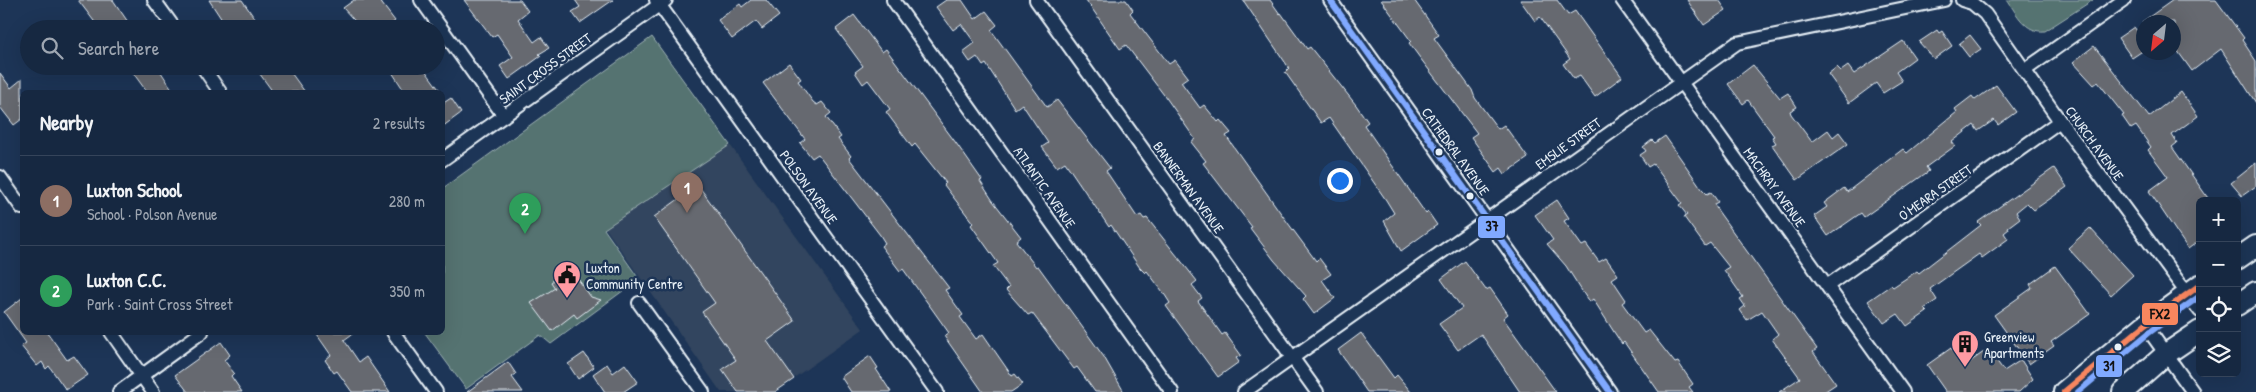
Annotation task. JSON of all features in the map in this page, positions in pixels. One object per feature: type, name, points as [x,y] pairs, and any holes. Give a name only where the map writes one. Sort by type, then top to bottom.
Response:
[{"type":"main road","points":[[2241,256],[2256,246]]},
{"type":"main road","points":[[2064,392],[2145,325],[2193,289]]},
{"type":"main road","points":[[2241,302],[2256,292]]},
{"type":"main road","points":[[2123,392],[2166,354],[2199,332]]},
{"type":"street","points":[[154,0],[168,20]]},
{"type":"street","points":[[421,0],[435,20]]},
{"type":"street","name":"ATLANTIC AVENUE","points":[[893,0],[1172,392]]},
{"type":"street","name":"BANNERMAN AVENUE","points":[[1036,0],[1317,392]]},
{"type":"street","name":"CATHEDRAL AVENUE","points":[[1330,0],[1610,392]]},
{"type":"street","name":"MACHRAY AVENUE","points":[[1622,0],[1903,392]]},
{"type":"street","name":"EMSLIE STREET","points":[[1244,392],[1737,42],[1944,0]]},
{"type":"street","name":"CHURCH AVENUE","points":[[1962,0],[1972,3],[1985,14],[2060,121],[2193,289]]},
{"type":"street","points":[[2025,70],[2124,0]]},
{"type":"street","name":"SAINT CROSS STREET","points":[[445,158],[660,1]]},
{"type":"street","name":"POLSON AVENUE","points":[[660,1],[937,392]]},
{"type":"street","points":[[445,34],[504,116]]},
{"type":"street","points":[[208,75],[219,90]]},
{"type":"street","name":"O'MEARA STREET","points":[[1827,286],[2060,121]]},
{"type":"street","points":[[0,177],[20,205]]},
{"type":"street","points":[[639,303],[702,392]]},
{"type":"street","points":[[2145,325],[2193,392]]},
{"type":"street","points":[[113,335],[153,392]]},
{"type":"street","points":[[119,392],[198,335]]},
{"type":"street","points":[[395,335],[436,392]]},
{"type":"shaded area","points":[[652,37],[863,329],[774,392],[721,392],[532,124]]},
{"type":"green space","points":[[2007,0],[2093,0],[2045,31],[2038,31],[2027,26],[2022,21]]},
{"type":"green space","points":[[652,37],[730,145],[604,229],[639,279],[551,344],[540,335],[466,389],[426,335],[445,335],[445,187]]},
{"type":"building","points":[[78,0],[113,0],[127,20],[93,20]]},
{"type":"building","points":[[209,0],[242,0],[256,20],[222,20]]},
{"type":"building","points":[[354,0],[379,0],[394,20],[354,20],[343,8]]},
{"type":"building","points":[[464,0],[520,0],[528,11],[518,19],[534,42],[541,37],[549,48],[509,79],[500,66],[513,57],[497,34],[492,37]]},
{"type":"building","points":[[575,0],[613,0],[580,23],[572,12],[580,7]]},
{"type":"building","points":[[751,0],[766,0],[779,16],[762,29],[756,21],[732,39],[718,20],[740,4],[742,7]]},
{"type":"building","points":[[946,0],[962,0],[975,19],[986,11],[997,25],[991,30],[1047,107],[1057,100],[1110,168],[1106,171],[1137,217],[1141,215],[1144,219],[1147,218],[1197,281],[1192,285],[1202,298],[1198,301],[1222,335],[1225,333],[1241,355],[1236,358],[1239,362],[1218,377],[1166,306],[1170,303],[1163,292],[1147,271],[1145,273],[1140,268],[1111,225],[1109,227],[1065,162],[1057,167],[1042,147],[1048,143],[1022,104],[1015,109],[986,64],[983,66],[977,57],[970,62],[963,52],[975,43],[961,24],[953,30],[936,7]]},
{"type":"building","points":[[1086,0],[1126,0],[1133,10],[1130,13],[1169,64],[1175,60],[1188,77],[1181,82],[1200,108],[1204,105],[1218,122],[1220,120],[1231,133],[1226,136],[1316,261],[1319,258],[1331,274],[1322,280],[1335,298],[1314,314],[1303,299],[1306,296],[1274,260],[1250,228],[1252,227],[1203,163],[1206,161],[1191,142],[1195,139],[1167,99],[1126,45],[1120,49]]},
{"type":"building","points":[[1243,0],[1270,0],[1307,49],[1310,47],[1356,105],[1368,122],[1364,125],[1426,214],[1428,212],[1437,225],[1401,251],[1384,221],[1394,213],[1386,200],[1329,118],[1321,123],[1285,72],[1289,68]]},
{"type":"building","points":[[1381,0],[1414,0],[1439,35],[1434,38],[1472,90],[1475,98],[1498,129],[1504,125],[1528,158],[1505,174],[1501,168],[1496,172],[1471,137],[1477,133],[1409,43],[1411,41]]},
{"type":"building","points":[[1520,0],[1557,0],[1568,15],[1575,11],[1622,77],[1595,97],[1580,76],[1574,79],[1563,64],[1570,59],[1540,17],[1535,21]]},
{"type":"building","points":[[1687,0],[1719,0],[1726,10],[1704,25]]},
{"type":"building","points":[[2173,0],[2216,0],[2244,38],[2242,40],[2256,61],[2256,103],[2221,49],[2192,71],[2181,56],[2181,15],[2152,15]]},
{"type":"building","points":[[854,15],[882,52],[886,49],[956,143],[982,180],[980,181],[993,201],[1021,237],[1016,241],[1036,267],[1038,266],[1104,357],[1124,392],[1095,392],[1077,367],[1074,369],[1032,313],[1028,315],[1006,290],[1009,287],[993,266],[998,263],[971,225],[973,223],[944,185],[946,183],[915,144],[912,147],[886,112],[890,109],[868,80],[863,84],[855,72],[863,66],[836,29]]},
{"type":"building","points":[[2134,27],[2136,30],[2136,55],[2132,58],[2118,38]]},
{"type":"building","points":[[1937,30],[1939,33],[1942,31],[1952,46],[1934,59],[1919,42]]},
{"type":"building","points":[[1970,35],[1981,49],[1969,57],[1959,44]]},
{"type":"building","points":[[1903,41],[1915,58],[1896,72],[1902,81],[1883,93],[1876,83],[1849,103],[1828,74],[1837,67],[1841,71],[1848,66],[1854,74]]},
{"type":"building","points":[[2094,46],[2149,117],[2181,92],[2198,116],[2172,135],[2177,143],[2172,147],[2207,197],[2196,197],[2196,243],[2188,249],[2149,191],[2168,177],[2148,150],[2151,147],[2136,126],[2131,129],[2122,116],[2124,115],[2098,82],[2094,85],[2073,62]]},
{"type":"building","points":[[789,63],[801,79],[798,81],[813,102],[817,105],[822,102],[831,113],[826,117],[841,137],[838,139],[851,156],[849,158],[949,288],[945,290],[963,315],[960,317],[976,339],[983,334],[1012,376],[1015,374],[1023,384],[1011,392],[983,392],[944,336],[949,333],[903,269],[900,271],[881,246],[885,243],[880,235],[818,154],[812,158],[800,143],[805,139],[763,83]]},
{"type":"building","points":[[1753,65],[1780,98],[1788,93],[1797,107],[1790,111],[1791,114],[1812,142],[1828,130],[1833,137],[1839,132],[1848,144],[1797,180],[1772,145],[1776,143],[1772,137],[1774,136],[1748,100],[1743,104],[1728,84]]},
{"type":"building","points":[[0,73],[11,88],[22,79],[20,120],[14,125],[0,107]]},
{"type":"building","points":[[135,75],[163,75],[173,90],[146,90]]},
{"type":"building","points":[[261,75],[293,75],[304,90],[272,90]]},
{"type":"building","points":[[394,75],[429,75],[440,90],[404,90]]},
{"type":"building","points":[[1996,85],[2016,112],[1998,125],[1994,120],[1978,131],[1974,125],[1952,142],[1955,146],[1926,167],[1929,171],[1864,217],[1861,213],[1828,236],[1814,216],[1827,207],[1824,203],[1844,188],[1847,192],[1903,149],[1907,153],[1957,112],[1955,109],[1972,96],[1975,100]]},
{"type":"building","points":[[451,98],[461,113],[445,125],[445,102]]},
{"type":"building","points":[[1665,136],[1702,189],[1707,194],[1711,192],[1718,202],[1714,204],[1718,211],[1817,349],[1813,352],[1836,384],[1824,392],[1779,392],[1800,378],[1772,339],[1778,334],[1762,311],[1747,320],[1740,310],[1745,306],[1740,299],[1743,297],[1724,270],[1729,267],[1710,243],[1705,246],[1684,217],[1687,215],[1679,205],[1682,203],[1653,164],[1648,167],[1640,155],[1646,151],[1643,147],[1652,140],[1655,143]]},
{"type":"building","points":[[2256,163],[2256,186],[2242,196],[2231,183]]},
{"type":"building","points":[[2054,168],[2067,187],[2034,210],[2027,203],[2016,212],[2020,218],[2008,227],[2009,229],[2004,233],[2008,239],[1982,258],[1979,254],[1930,289],[1937,300],[1924,309],[1927,312],[1907,326],[1898,314],[1884,323],[1868,301],[1891,285],[1893,287],[1917,271],[1919,273],[1981,225],[1978,222]]},
{"type":"building","points":[[698,185],[795,321],[767,341],[794,379],[775,392],[738,392],[722,369],[736,360],[702,312],[715,303],[654,217]]},
{"type":"building","points":[[1557,200],[1569,218],[1564,221],[1582,246],[1586,244],[1599,262],[1606,258],[1618,275],[1612,279],[1626,300],[1622,303],[1644,333],[1649,330],[1675,363],[1678,362],[1693,384],[1689,387],[1693,392],[1659,392],[1624,342],[1622,344],[1593,299],[1589,302],[1566,266],[1547,244],[1553,240],[1535,215]]},
{"type":"building","points":[[2090,228],[2133,275],[2111,295],[2068,248]]},
{"type":"building","points":[[1465,261],[1486,290],[1490,288],[1508,314],[1503,318],[1556,392],[1520,392],[1481,334],[1458,350],[1439,324],[1462,308],[1441,279]]},
{"type":"building","points":[[2055,266],[2090,314],[2051,342],[2054,346],[2029,364],[1994,315],[2032,288],[2030,284]]},
{"type":"building","name":"Luxton Community Centre","points":[[570,268],[591,297],[601,300],[577,318],[574,314],[552,331],[531,303],[555,288],[551,282]]},
{"type":"building","points":[[20,300],[20,335],[4,312]]},
{"type":"building","points":[[1361,333],[1394,378],[1397,375],[1411,392],[1367,392],[1338,350]]},
{"type":"building","points":[[20,335],[49,335],[67,360],[74,356],[88,375],[66,390],[49,366],[46,369],[42,362],[37,366],[21,346],[26,343]]},
{"type":"building","points":[[317,335],[351,335],[344,340],[359,362],[366,357],[390,392],[352,392],[337,371],[334,373],[325,360],[331,355]]},
{"type":"building","points":[[221,342],[230,355],[224,360],[234,373],[231,376],[242,392],[188,392],[175,375]]},
{"type":"building","name":"Greenview Apartments","points":[[1951,348],[1964,366],[1988,349],[2004,371],[2021,360],[2033,379],[2019,392],[1946,392],[1927,365]]},
{"type":"building","points":[[584,353],[594,367],[578,379],[568,364]]},
{"type":"building","points":[[870,356],[891,392],[851,392],[841,377]]},
{"type":"building","points":[[508,362],[516,374],[512,377],[523,392],[467,392]]},
{"type":"building","points":[[607,364],[613,373],[625,364],[638,382],[623,392],[605,392],[593,374]]},
{"type":"transit line","name":"37","points":[[1330,0],[1610,392]]},
{"type":"transit line","name":"FX2","points":[[2064,392],[2145,325],[2197,287]]},
{"type":"transit line","name":"31","points":[[2078,392],[2150,332],[2196,299]]},
{"type":"place","name":"Luxton School","points":[[687,213]]},
{"type":"place","name":"Luxton C.C.","points":[[525,234]]},
{"type":"place","name":"Luxton Community Centre","points":[[567,299]]},
{"type":"place","name":"Greenview Apartments","points":[[1965,368]]}]
